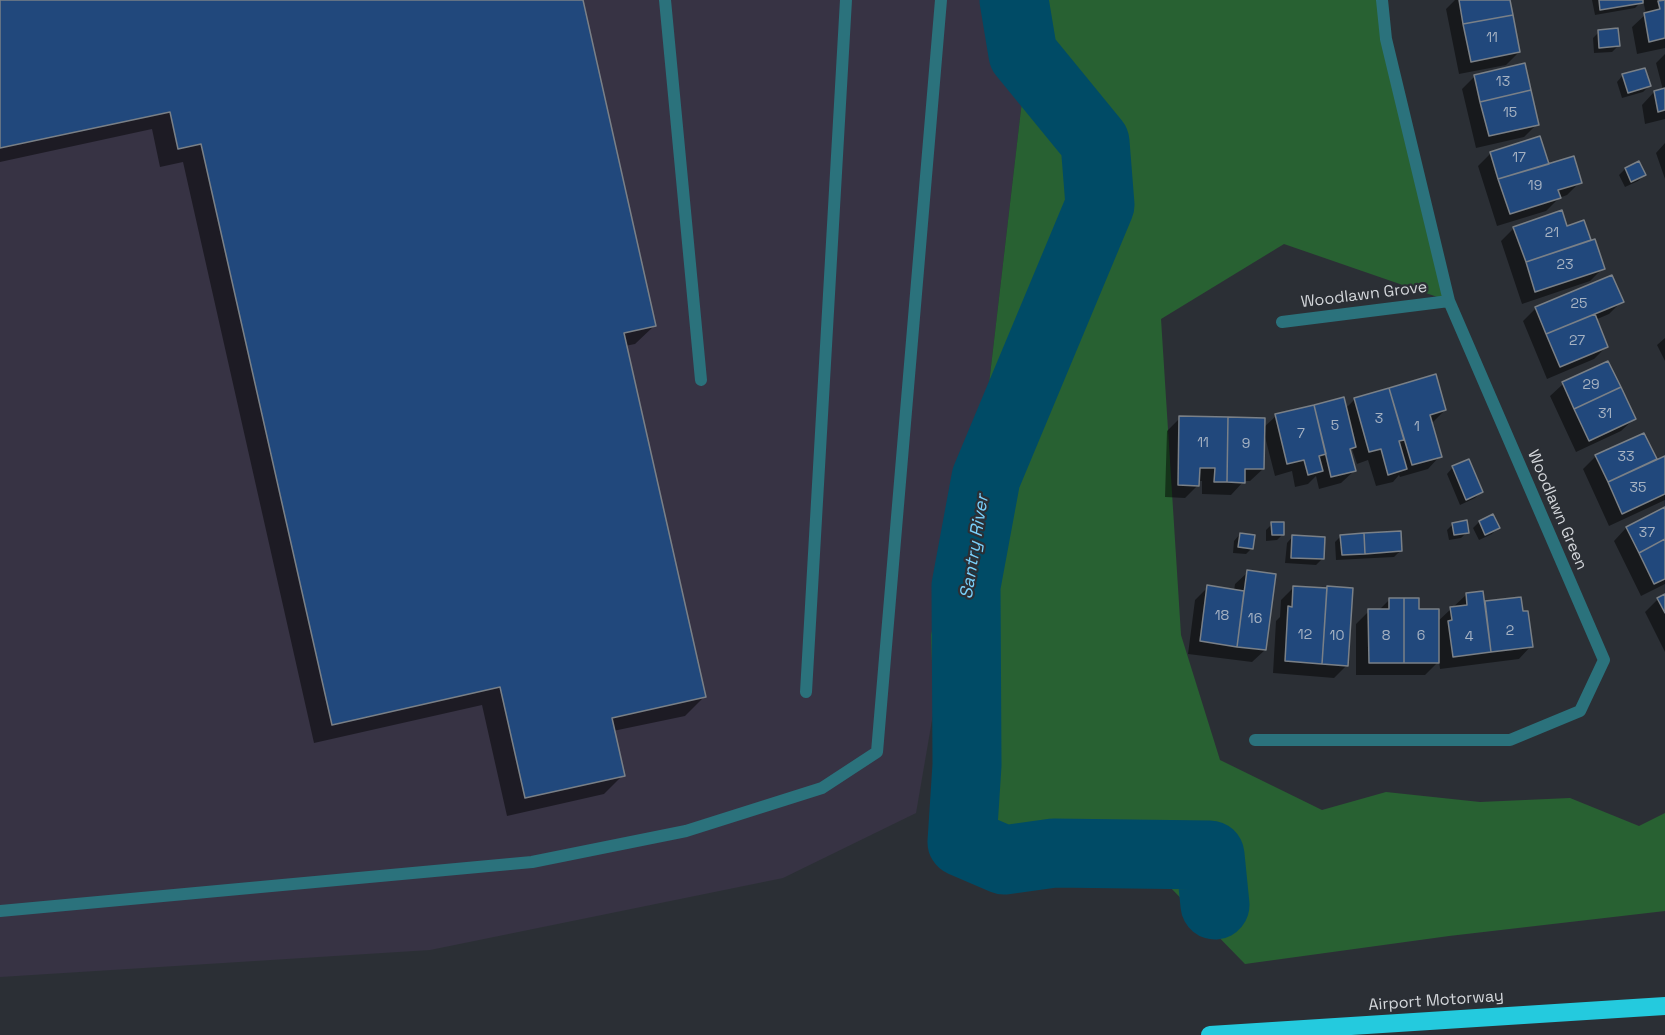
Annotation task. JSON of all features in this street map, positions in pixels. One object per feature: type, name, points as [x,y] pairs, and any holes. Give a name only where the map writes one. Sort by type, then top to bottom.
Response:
[{"type":"highway","name":"Airport Motorway","points":[[1210,1035],[1665,1006]]},
{"type":"street","points":[[665,0],[700,380]]},
{"type":"street","points":[[806,692],[846,0]]},
{"type":"street","points":[[0,911],[532,862],[686,831],[822,788],[877,752],[940,0]]},
{"type":"street","name":"Woodlawn Green","points":[[1255,740],[1510,740],[1580,711],[1604,660],[1449,302],[1386,39],[1382,0]]},
{"type":"street","name":"Woodlawn Grove","points":[[1282,322],[1449,302]]},
{"type":"shaded area","points":[[0,0],[1018,0],[1027,58],[987,401],[916,813],[783,878],[430,950],[0,977]]},
{"type":"green space","points":[[1018,0],[1382,0],[1449,301],[1284,244],[1161,319],[1181,635],[1220,760],[1322,810],[1386,792],[1480,802],[1570,798],[1639,826],[1665,813],[1665,911],[1449,936],[1245,964],[1167,884],[990,882],[990,828],[935,750],[931,635],[987,401],[1027,58]]},
{"type":"building","points":[[0,0],[583,0],[656,326],[624,333],[706,697],[612,718],[625,776],[525,798],[500,687],[332,725],[201,144],[178,149],[170,112],[0,148]]},
{"type":"building","points":[[1459,0],[1510,0],[1513,15],[1463,24]]},
{"type":"building","points":[[1599,0],[1643,0],[1643,3],[1600,10]]},
{"type":"building","points":[[1665,0],[1665,38],[1649,42],[1644,13],[1660,9],[1658,1]]},
{"type":"building","points":[[1513,15],[1520,52],[1471,62],[1463,24]]},
{"type":"building","points":[[1618,28],[1620,46],[1599,48],[1598,30]]},
{"type":"building","points":[[1525,63],[1531,90],[1480,102],[1474,75]]},
{"type":"building","points":[[1645,68],[1651,86],[1628,93],[1622,74]]},
{"type":"building","points":[[1665,88],[1665,110],[1658,112],[1654,91]]},
{"type":"building","points":[[1531,90],[1539,125],[1489,136],[1480,102]]},
{"type":"building","points":[[1540,136],[1549,164],[1498,179],[1490,152]]},
{"type":"building","points":[[1574,156],[1582,183],[1558,190],[1561,198],[1510,214],[1498,179]]},
{"type":"building","points":[[1639,161],[1646,175],[1631,182],[1625,168]]},
{"type":"building","points":[[1562,210],[1567,226],[1584,220],[1591,240],[1526,262],[1513,227]]},
{"type":"building","points":[[1595,239],[1605,269],[1535,292],[1526,262]]},
{"type":"building","points":[[1612,275],[1624,302],[1546,334],[1535,307]]},
{"type":"building","points":[[1595,314],[1608,347],[1560,367],[1546,334]]},
{"type":"building","points":[[1608,361],[1621,387],[1574,409],[1562,382]]},
{"type":"building","points":[[1436,374],[1446,410],[1430,415],[1442,457],[1412,465],[1389,388]]},
{"type":"building","points":[[1621,387],[1636,419],[1589,441],[1574,409]]},
{"type":"building","points":[[1389,388],[1404,440],[1399,441],[1407,469],[1388,475],[1381,449],[1369,452],[1354,398]]},
{"type":"building","points":[[1344,397],[1356,447],[1350,449],[1356,471],[1331,477],[1314,405]]},
{"type":"building","points":[[1314,405],[1326,454],[1319,456],[1323,471],[1308,475],[1304,460],[1287,464],[1275,414]]},
{"type":"building","points":[[1179,416],[1228,417],[1227,482],[1214,482],[1215,468],[1200,468],[1199,486],[1178,485]]},
{"type":"building","points":[[1228,417],[1265,418],[1264,469],[1245,469],[1245,483],[1227,482]]},
{"type":"building","points":[[1644,433],[1657,459],[1608,482],[1595,455]]},
{"type":"building","points":[[1665,456],[1665,494],[1622,514],[1608,482]]},
{"type":"building","points":[[1469,459],[1483,492],[1466,500],[1452,466]]},
{"type":"building","points":[[1665,507],[1665,539],[1639,553],[1626,527]]},
{"type":"building","points":[[1493,514],[1500,528],[1485,535],[1479,521]]},
{"type":"building","points":[[1467,520],[1469,533],[1454,535],[1452,523]]},
{"type":"building","points":[[1271,522],[1284,522],[1284,535],[1272,535]]},
{"type":"building","points":[[1401,531],[1402,551],[1365,554],[1364,533]]},
{"type":"building","points":[[1240,533],[1255,535],[1253,549],[1238,547]]},
{"type":"building","points":[[1364,533],[1365,554],[1342,555],[1340,535]]},
{"type":"building","points":[[1292,535],[1325,537],[1324,559],[1291,558]]},
{"type":"building","points":[[1665,539],[1665,579],[1654,584],[1639,553]]},
{"type":"building","points":[[1247,570],[1276,574],[1266,650],[1237,647]]},
{"type":"building","points":[[1207,585],[1244,591],[1237,647],[1200,641]]},
{"type":"building","points":[[1293,586],[1327,588],[1322,664],[1285,661],[1288,606],[1292,607]]},
{"type":"building","points":[[1327,586],[1353,588],[1348,666],[1322,664]]},
{"type":"building","points":[[1483,591],[1491,652],[1453,657],[1448,621],[1452,620],[1450,607],[1467,605],[1466,593]]},
{"type":"building","points":[[1665,594],[1665,613],[1657,598]]},
{"type":"building","points":[[1521,597],[1523,611],[1528,611],[1533,647],[1491,652],[1485,601]]},
{"type":"building","points":[[1389,598],[1404,598],[1404,663],[1369,663],[1368,609],[1389,609]]},
{"type":"building","points":[[1404,598],[1419,598],[1419,609],[1439,609],[1439,663],[1404,663]]},
{"type":"waterway","name":"Santry River","points":[[1014,0],[1023,54],[1095,142],[1100,205],[986,478],[966,586],[967,765],[962,842],[1004,860],[1054,853],[1210,855],[1215,905]]}]
